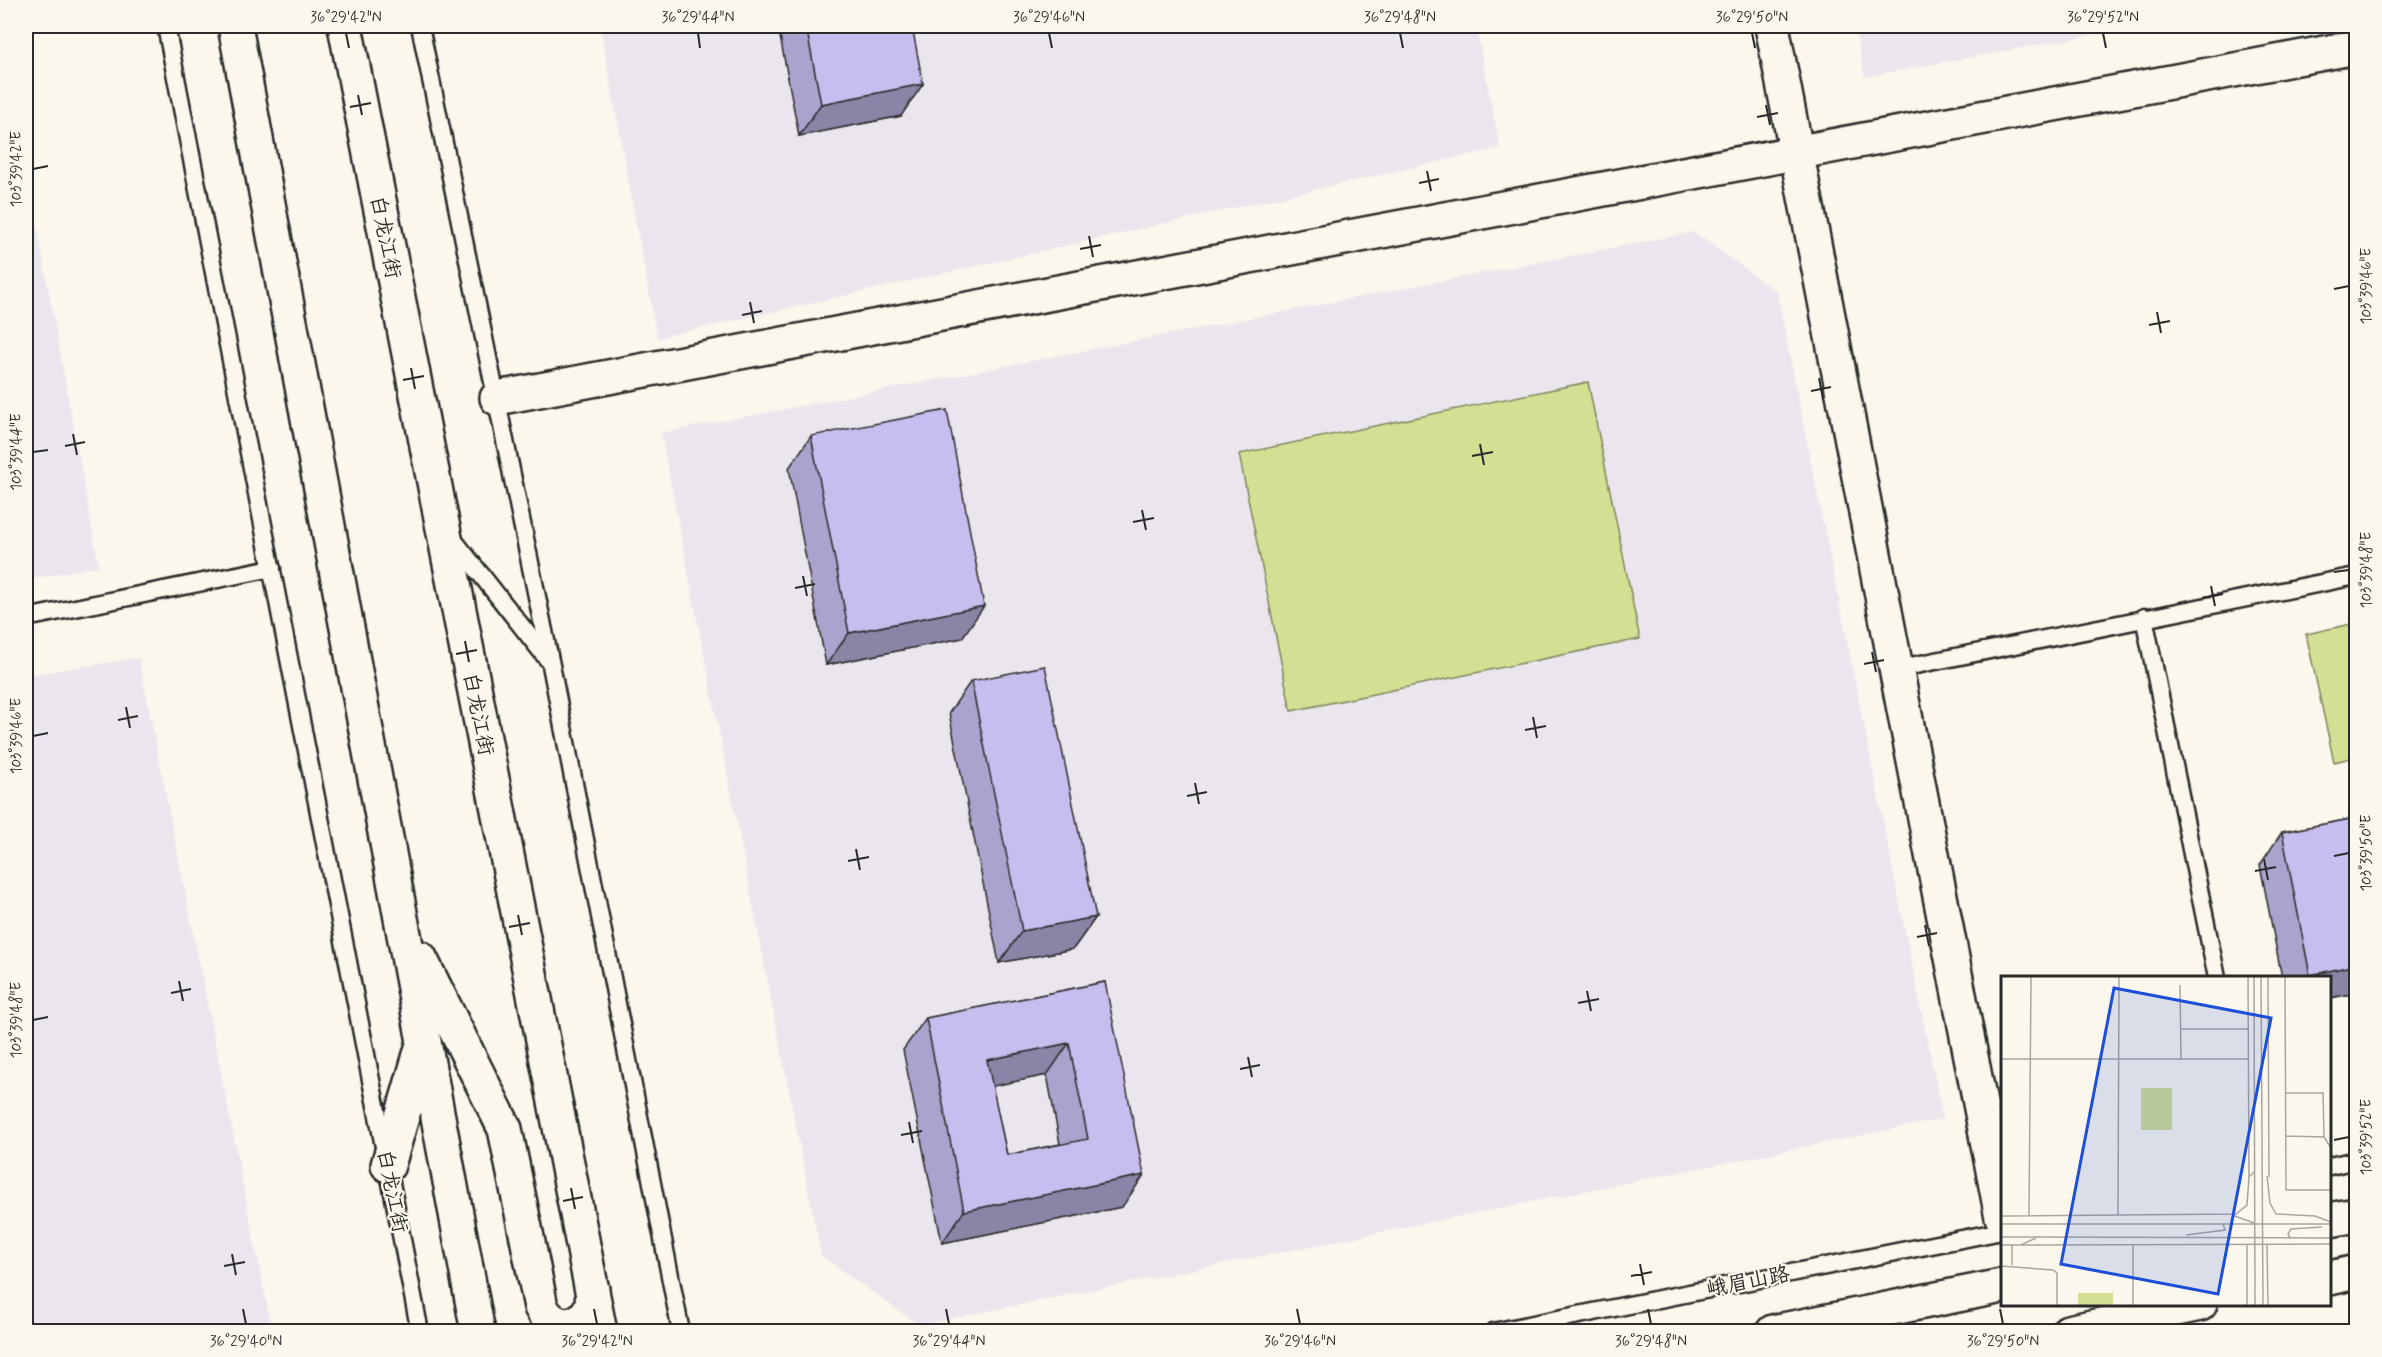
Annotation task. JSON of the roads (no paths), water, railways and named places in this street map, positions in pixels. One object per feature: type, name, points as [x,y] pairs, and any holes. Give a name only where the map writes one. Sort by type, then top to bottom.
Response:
[{"type":"street","points":[[235,26],[478,1332]]},
{"type":"street","name":"白龙江街","points":[[345,26],[600,1332]]},
{"type":"street","points":[[1772,26],[2001,1211]]},
{"type":"street","points":[[497,398],[2356,47]]},
{"type":"street","points":[[402,921],[505,1129],[541,1307],[545,1315],[561,1324],[571,1325],[580,1321],[591,1307],[592,1289]]},
{"type":"street","points":[[388,1165],[424,1040]]},
{"type":"street","points":[[2331,1220],[2356,1215]]},
{"type":"street","points":[[2331,1278],[2356,1272]]},
{"type":"street","points":[[1773,1332],[2001,1286]]},
{"type":"street","points":[[2068,1332],[2195,1306]]},
{"type":"lane","name":"白龙江街","points":[[166,26],[420,1332]]},
{"type":"lane","points":[[420,26],[551,664],[681,1332]]},
{"type":"lane","points":[[443,527],[551,664]]},
{"type":"lane","points":[[26,618],[272,568]]},
{"type":"lane","points":[[1896,669],[2144,617],[2356,576]]},
{"type":"lane","points":[[2144,617],[2217,976]]},
{"type":"lane","points":[[2331,1166],[2356,1161]]},
{"type":"lane","name":"峨眉山路","points":[[1493,1332],[2001,1231]]}]
